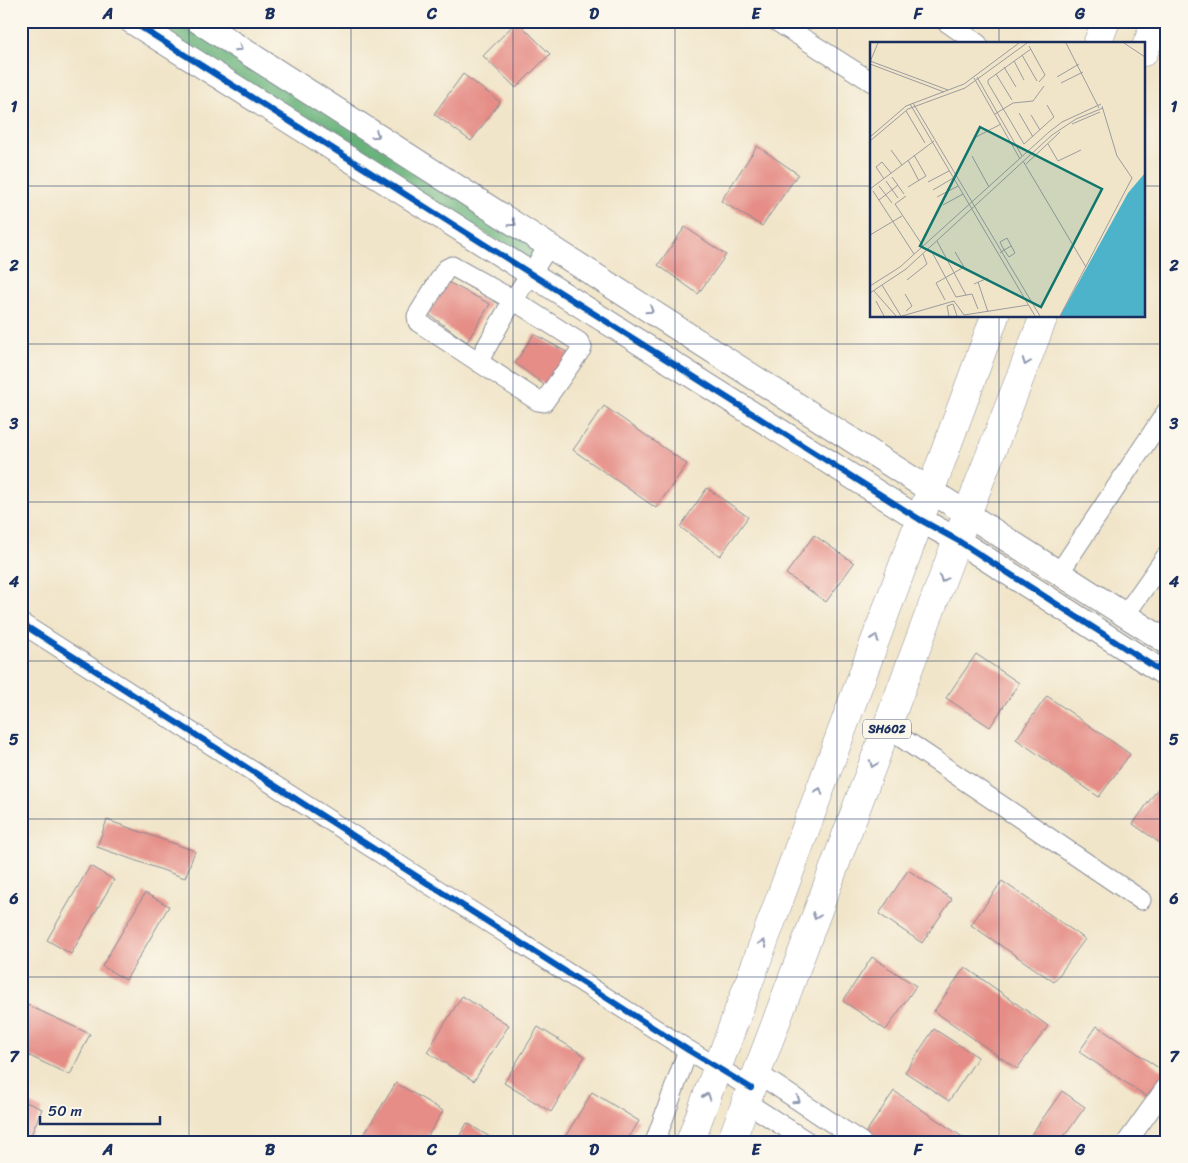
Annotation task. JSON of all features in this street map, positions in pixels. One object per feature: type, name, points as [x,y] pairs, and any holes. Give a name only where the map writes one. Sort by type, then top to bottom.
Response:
[{"type":"main road","points":[[1098,42],[1106,21]]},
{"type":"main road","points":[[1146,47],[1156,21]]},
{"type":"main road","name":"SH602","points":[[690,1142],[994,318]]},
{"type":"main road","name":"SH602","points":[[731,1142],[957,540],[1043,318]]},
{"type":"street","points":[[131,21],[919,519],[957,540],[1167,675]]},
{"type":"street","points":[[198,21],[1167,642]]},
{"type":"street","points":[[776,21],[870,81]]},
{"type":"street","points":[[945,21],[975,42]]},
{"type":"street","points":[[478,362],[513,300],[549,246]]},
{"type":"street","points":[[452,266],[513,300],[579,342],[582,348],[544,402],[538,401],[418,322],[417,316],[446,269],[452,266]]},
{"type":"street","points":[[1059,573],[1167,411]]},
{"type":"street","points":[[1125,616],[1167,555]]},
{"type":"street","points":[[21,623],[717,1068],[862,1142]]},
{"type":"street","points":[[887,728],[1141,900]]},
{"type":"street","points":[[655,1142],[688,1050]]},
{"type":"street","points":[[1127,1142],[1167,1086]]},
{"type":"street","points":[[751,1087],[808,1142]]},
{"type":"green space","points":[[149,21],[184,21],[536,246],[529,261]]},
{"type":"building","points":[[517,21],[550,54],[516,88],[483,56]]},
{"type":"building","points":[[463,74],[500,102],[471,141],[434,114]]},
{"type":"building","points":[[757,146],[798,174],[762,226],[721,201]]},
{"type":"building","points":[[685,227],[726,255],[698,294],[658,265]]},
{"type":"building","points":[[448,282],[490,304],[467,342],[427,313]]},
{"type":"building","points":[[534,334],[572,355],[547,387],[515,363]]},
{"type":"building","points":[[604,406],[687,464],[656,508],[573,450]]},
{"type":"building","points":[[707,488],[748,517],[720,556],[680,527]]},
{"type":"building","points":[[814,535],[854,563],[826,602],[786,574]]},
{"type":"building","points":[[976,654],[1019,683],[990,727],[946,698]]},
{"type":"building","points":[[1047,696],[1130,754],[1099,797],[1016,739]]},
{"type":"building","points":[[1164,780],[1167,782],[1167,848],[1133,824]]},
{"type":"building","points":[[107,820],[195,851],[185,878],[97,847]]},
{"type":"building","points":[[90,866],[114,880],[71,954],[47,940]]},
{"type":"building","points":[[908,870],[952,899],[922,943],[879,914]]},
{"type":"building","points":[[1002,881],[1085,939],[1054,982],[971,925]]},
{"type":"building","points":[[145,893],[169,906],[126,980],[102,966]]},
{"type":"building","points":[[872,957],[916,986],[886,1030],[843,1001]]},
{"type":"building","points":[[965,967],[1048,1026],[1017,1069],[934,1011]]},
{"type":"building","points":[[462,996],[509,1025],[474,1081],[427,1052]]},
{"type":"building","points":[[21,1002],[90,1034],[70,1075],[21,1052]]},
{"type":"building","points":[[1097,1026],[1166,1073],[1149,1098],[1079,1052]]},
{"type":"building","points":[[538,1027],[585,1056],[551,1112],[504,1083]]},
{"type":"building","points":[[934,1029],[978,1057],[949,1101],[905,1072]]},
{"type":"building","points":[[396,1083],[443,1111],[424,1142],[366,1142],[361,1139]]},
{"type":"building","points":[[894,1091],[970,1142],[874,1142],[864,1135]]},
{"type":"building","points":[[1062,1091],[1085,1107],[1060,1142],[1026,1142]]},
{"type":"building","points":[[592,1092],[639,1121],[626,1142],[562,1142]]},
{"type":"building","points":[[21,1100],[42,1109],[28,1142],[21,1142]]},
{"type":"building","points":[[467,1123],[498,1142],[456,1142]]},
{"type":"cycle path","points":[[131,21],[919,519],[957,540],[1167,675]]},
{"type":"cycle path","points":[[21,623],[688,1050],[751,1088]]}]
